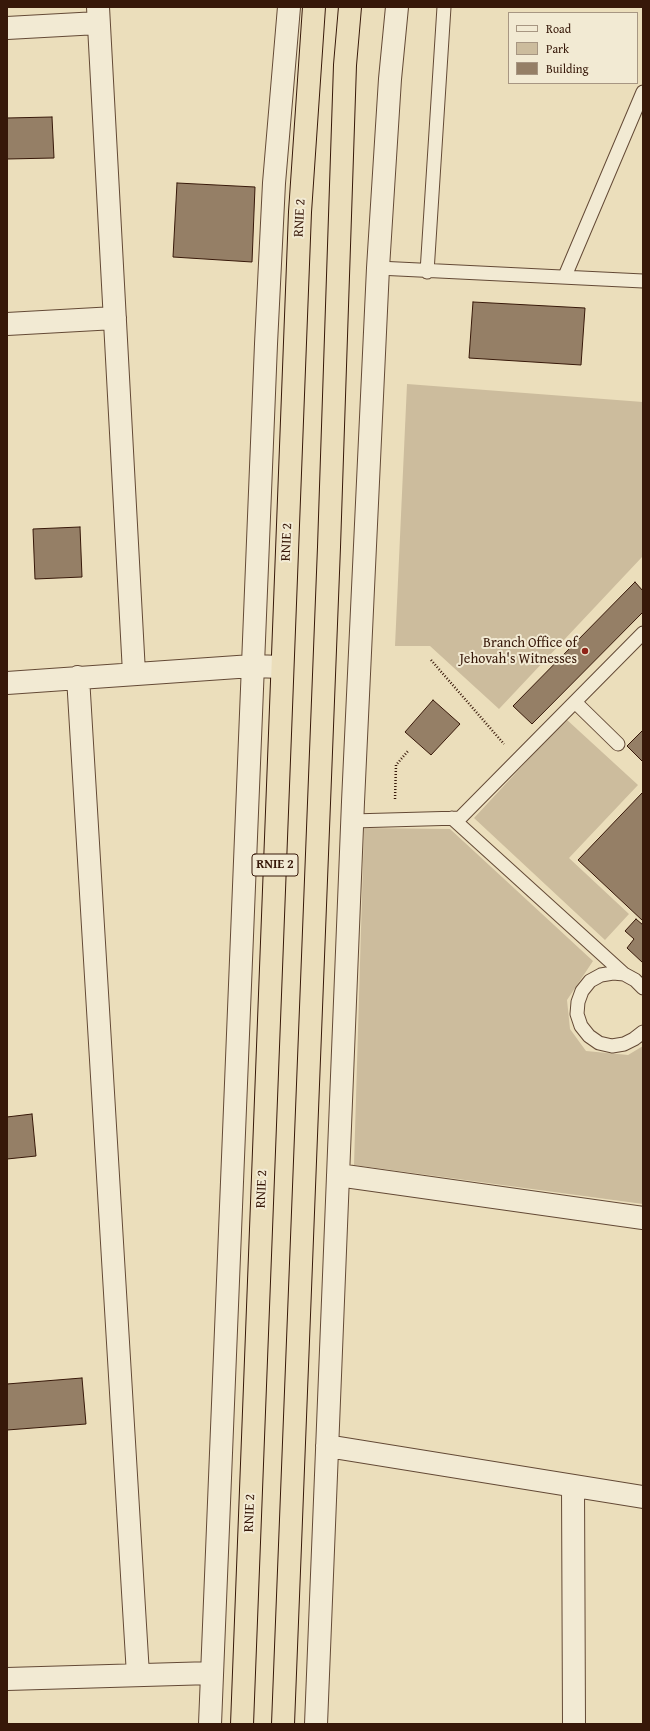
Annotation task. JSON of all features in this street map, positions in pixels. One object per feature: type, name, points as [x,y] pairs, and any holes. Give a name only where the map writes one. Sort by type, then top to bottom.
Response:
[{"type":"highway","name":"RNIE 2","points":[[242,1724],[300,212],[314,7]]},
{"type":"highway","name":"RNIE 2","points":[[283,1724],[330,523],[346,65],[350,7]]},
{"type":"street","points":[[210,1724],[252,666],[274,184],[289,7]]},
{"type":"street","points":[[316,1724],[352,821],[378,268],[390,79],[397,7]]},
{"type":"street","points":[[7,28],[98,15],[134,673]]},
{"type":"street","points":[[7,324],[115,318]]},
{"type":"street","points":[[7,683],[252,666],[282,667]]},
{"type":"street","points":[[78,677],[138,1675]]},
{"type":"street","points":[[338,1176],[643,1218]]},
{"type":"street","points":[[327,1446],[643,1497]]},
{"type":"street","points":[[573,1486],[574,1724]]},
{"type":"street","points":[[7,1679],[212,1673]]},
{"type":"lane","points":[[428,272],[444,7]]},
{"type":"lane","points":[[565,276],[643,92]]},
{"type":"lane","points":[[378,268],[428,272],[565,276],[643,281]]},
{"type":"lane","points":[[352,821],[460,818],[643,633]]},
{"type":"lane","points":[[575,702],[618,744]]},
{"type":"lane","points":[[452,818],[624,974],[635,980],[643,988]]},
{"type":"lane","points":[[624,974],[613,973],[601,975],[586,986],[578,1002],[577,1014],[581,1026],[589,1036],[599,1043],[612,1046],[624,1044],[643,1032]]},
{"type":"path","points":[[431,660],[518,759]]},
{"type":"path","points":[[394,820],[396,765],[408,751]]},
{"type":"green space","points":[[407,384],[643,402],[643,556],[499,709],[430,646],[395,646]]},
{"type":"green space","points":[[566,719],[638,785],[569,858],[629,914],[605,940],[474,818]]},
{"type":"green space","points":[[364,828],[450,829],[593,961],[567,1000],[570,1029],[586,1051],[628,1055],[643,1046],[643,1204],[354,1165]]},
{"type":"building","points":[[52,117],[54,158],[7,159],[7,118]]},
{"type":"building","points":[[177,183],[255,187],[252,262],[173,257]]},
{"type":"building","points":[[473,302],[585,308],[581,365],[469,358]]},
{"type":"building","points":[[80,527],[82,577],[35,579],[33,529]]},
{"type":"building","points":[[635,582],[643,591],[643,612],[532,724],[513,706]]},
{"type":"building","points":[[433,700],[460,724],[431,755],[405,732]]},
{"type":"building","points":[[643,730],[643,762],[627,746]]},
{"type":"building","points":[[643,792],[643,921],[578,860]]},
{"type":"building","points":[[636,919],[643,925],[643,963],[627,948],[634,939],[625,931]]},
{"type":"building","points":[[32,1114],[36,1156],[7,1159],[7,1117]]},
{"type":"building","points":[[82,1378],[86,1424],[7,1430],[7,1384]]},
{"type":"place","name":"Branch Office of Jehovah's Witnesses","points":[[585,651]]}]
